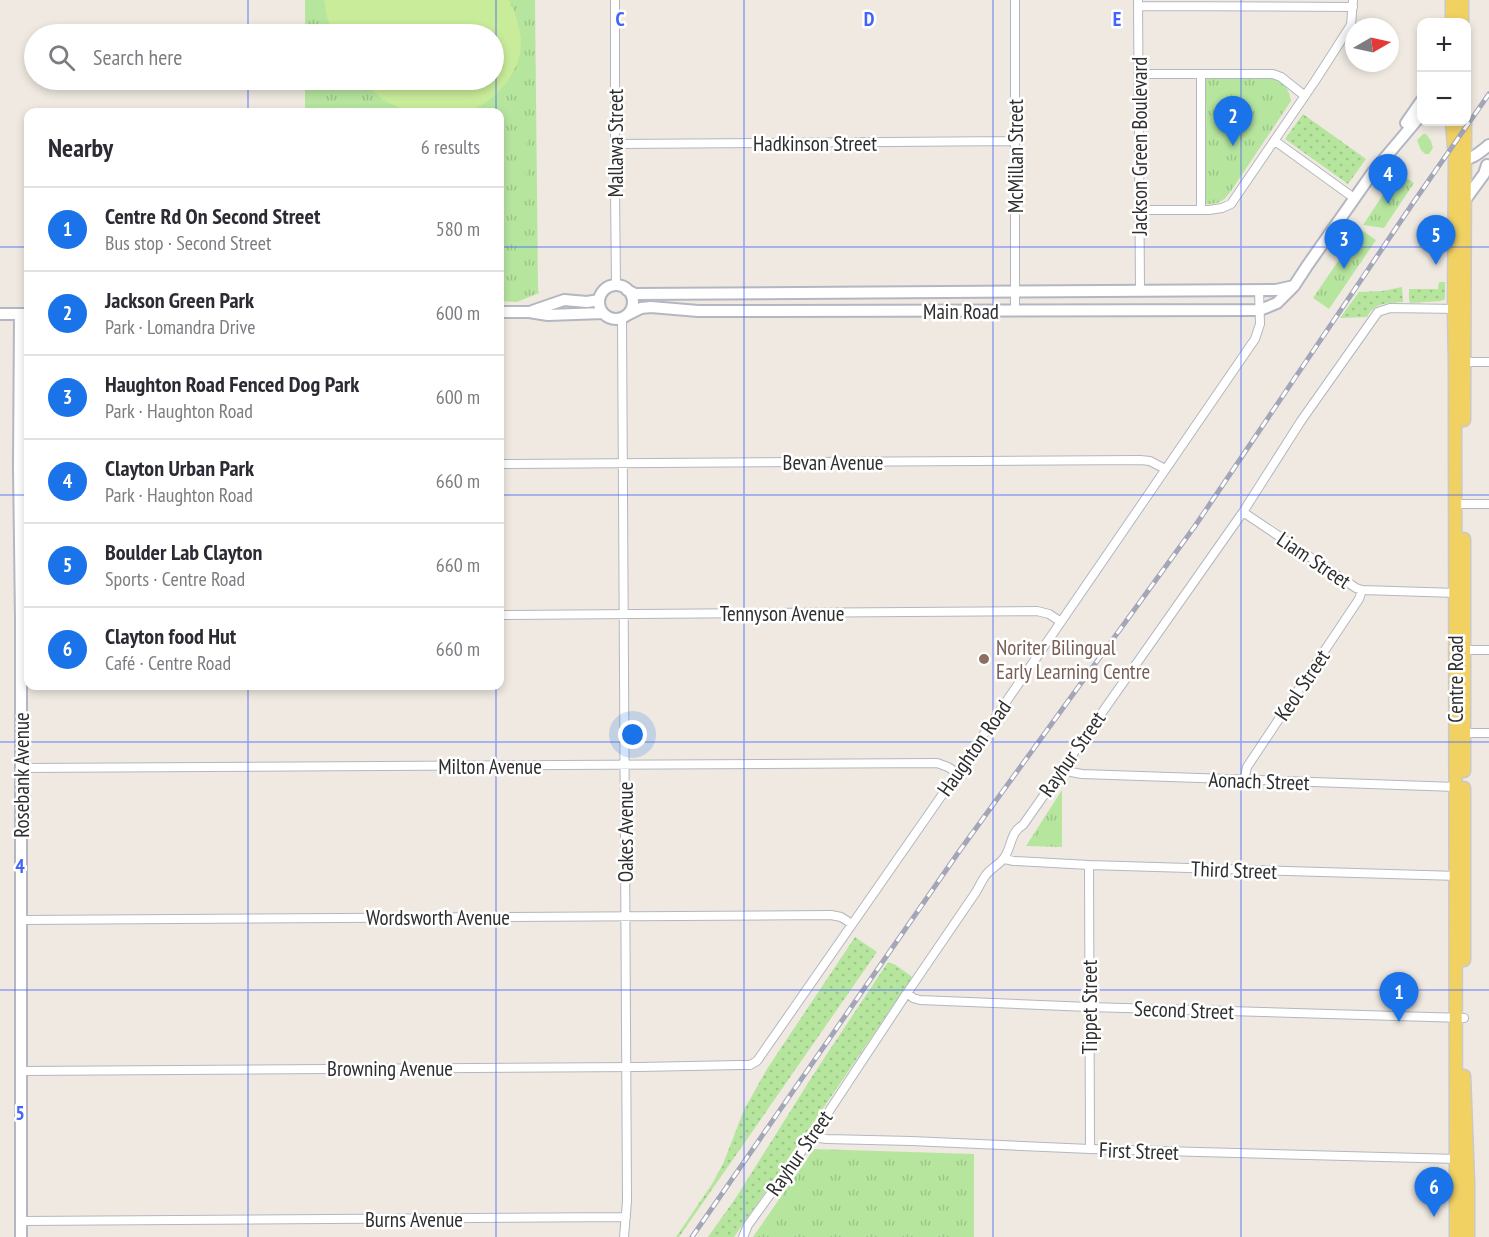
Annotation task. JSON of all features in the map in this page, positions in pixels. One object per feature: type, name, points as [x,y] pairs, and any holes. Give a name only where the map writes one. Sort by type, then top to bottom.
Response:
[{"type":"main road","points":[[1452,0],[1454,18]]},
{"type":"main road","points":[[1456,18],[1462,0]]},
{"type":"main road","points":[[1376,169],[1417,108]]},
{"type":"main road","points":[[1260,310],[1277,303],[1294,286],[1354,198],[1417,120]]},
{"type":"main road","name":"Centre Road","points":[[1453,126],[1465,200],[1455,362],[1459,504],[1460,1018],[1464,1083],[1456,1237]]},
{"type":"main road","name":"Centre Road","points":[[1459,504],[1464,363],[1459,309],[1460,165],[1465,141],[1465,126]]},
{"type":"main road","points":[[1465,141],[1473,145],[1489,145]]},
{"type":"main road","points":[[1460,165],[1489,145]]},
{"type":"main road","points":[[1460,165],[1475,170],[1488,164]]},
{"type":"main road","points":[[1465,200],[1484,174],[1488,164]]},
{"type":"main road","points":[[1259,290],[1282,290],[1294,286]]},
{"type":"main road","points":[[621,288],[632,300],[632,305],[624,317],[611,319],[603,313],[599,300],[606,289],[621,288]]},
{"type":"main road","name":"Main Road","points":[[621,288],[635,294],[1259,290]]},
{"type":"main road","points":[[1089,291],[1089,311]]},
{"type":"main road","points":[[832,293],[832,312]]},
{"type":"main road","points":[[529,312],[564,300],[587,302],[599,300]]},
{"type":"main road","name":"Main Road","points":[[624,317],[641,308],[651,307],[698,312],[1260,310]]},
{"type":"main road","points":[[504,312],[548,315],[603,313]]},
{"type":"main road","points":[[0,314],[24,314]]},
{"type":"main road","name":"Rosebank Avenue","points":[[24,314],[24,542]]},
{"type":"main road","name":"Centre Road","points":[[1459,593],[1464,650],[1456,787],[1460,876]]},
{"type":"main road","name":"Rosebank Avenue","points":[[21,1237],[21,768],[24,656]]},
{"type":"main road","name":"Centre Road","points":[[1461,1159],[1468,1237]]},
{"type":"street","name":"Mallawa Street","points":[[615,0],[615,144],[621,288]]},
{"type":"street","name":"McMillan Street","points":[[1015,0],[1015,311]]},
{"type":"street","points":[[1138,3],[1353,3],[1351,24],[1231,204],[1222,208],[1201,210],[1140,210]]},
{"type":"street","name":"Jackson Green Boulevard","points":[[1138,3],[1140,291]]},
{"type":"street","points":[[1139,74],[1273,74],[1281,77],[1305,96]]},
{"type":"street","points":[[1201,74],[1201,210]]},
{"type":"street","name":"Hadkinson Street","points":[[615,144],[1015,141]]},
{"type":"street","points":[[1275,141],[1354,198]]},
{"type":"street","name":"Haughton Road","points":[[757,1060],[1255,339],[1260,324],[1259,290]]},
{"type":"street","name":"Rayhur Street","points":[[743,1237],[748,1225],[812,1137],[986,874],[1004,859],[1017,828],[1023,825],[1242,512],[1301,420],[1378,312],[1390,308],[1459,309]]},
{"type":"street","name":"Oakes Avenue","points":[[624,317],[622,463],[626,916],[626,1217],[624,1237]]},
{"type":"street","points":[[1464,363],[1489,362]]},
{"type":"street","name":"Bevan Avenue","points":[[504,464],[1140,460],[1150,461],[1165,469]]},
{"type":"street","points":[[1459,504],[1489,504]]},
{"type":"street","name":"Liam Street","points":[[1242,512],[1356,588],[1459,593]]},
{"type":"street","name":"Keol Street","points":[[1244,780],[1247,767],[1359,599],[1362,590]]},
{"type":"street","name":"Tennyson Avenue","points":[[504,615],[1037,612],[1049,614],[1061,622]]},
{"type":"street","points":[[1464,650],[1489,650]]},
{"type":"street","points":[[1460,733],[1489,733]]},
{"type":"street","name":"Milton Avenue","points":[[21,768],[937,763],[957,772]]},
{"type":"street","name":"Aonach Street","points":[[1064,766],[1071,772],[1082,774],[1456,787]]},
{"type":"street","name":"Third Street","points":[[1004,859],[1089,866],[1460,876]]},
{"type":"street","name":"Tippet Street","points":[[1089,866],[1090,1149]]},
{"type":"street","name":"Wordsworth Avenue","points":[[21,920],[831,915],[841,917],[852,924]]},
{"type":"street","name":"Second Street","points":[[908,993],[920,1000],[1460,1018]]},
{"type":"street","name":"Browning Avenue","points":[[22,1071],[626,1067],[750,1065],[757,1060]]},
{"type":"street","name":"First Street","points":[[812,1137],[1090,1149],[1461,1159]]},
{"type":"street","name":"Burns Avenue","points":[[21,1221],[626,1217]]},
{"type":"green space","points":[[305,0],[535,0],[539,293],[517,302],[504,301],[504,108],[305,108],[305,90],[504,90],[504,24],[305,24]]},
{"type":"green space","points":[[324,0],[509,0],[517,20],[521,41],[520,53],[517,64],[504,85],[504,24],[329,24]]},
{"type":"green space","points":[[1205,78],[1269,78],[1284,85],[1291,101],[1228,195],[1214,204],[1205,204]]},
{"type":"green space","points":[[372,90],[500,90],[475,108],[400,108],[383,100]]},
{"type":"green space","points":[[1303,114],[1366,159],[1348,184],[1285,139]]},
{"type":"green space","points":[[525,115],[526,122],[527,200],[525,200],[524,123],[520,118]]},
{"type":"green space","points":[[1426,134],[1431,141],[1433,148],[1429,154],[1421,150],[1417,140]]},
{"type":"green space","points":[[1398,172],[1414,183],[1384,228],[1363,225]]},
{"type":"green space","points":[[1360,229],[1376,240],[1329,309],[1313,298]]},
{"type":"green space","points":[[1439,282],[1445,282],[1445,299],[1410,303],[1409,289],[1438,289]]},
{"type":"green space","points":[[1402,287],[1403,302],[1378,306],[1367,317],[1340,318],[1359,292]]},
{"type":"green space","points":[[1062,790],[1062,847],[1026,846]]},
{"type":"green space","points":[[855,937],[877,952],[679,1237],[676,1237],[723,1164],[744,1110],[767,1069]]},
{"type":"green space","points":[[888,962],[912,978],[734,1237],[708,1237],[735,1199]]},
{"type":"green space","points":[[814,1149],[974,1154],[974,1237],[753,1237]]},
{"type":"railway","points":[[692,1237],[958,853],[1195,526],[1489,94]]},
{"type":"place","name":"Jackson Green Park","points":[[1233,146]]},
{"type":"place","name":"Clayton Urban Park","points":[[1388,204]]},
{"type":"place","name":"Boulder Lab Clayton","points":[[1436,265]]},
{"type":"place","name":"Haughton Road Fenced Dog Park","points":[[1344,269]]},
{"type":"place","name":"Noriter Bilingual Early Learning Centre","points":[[984,659]]},
{"type":"place","name":"Centre Rd On Second Street","points":[[1399,1022]]},
{"type":"place","name":"Clayton food Hut","points":[[1434,1217]]}]
